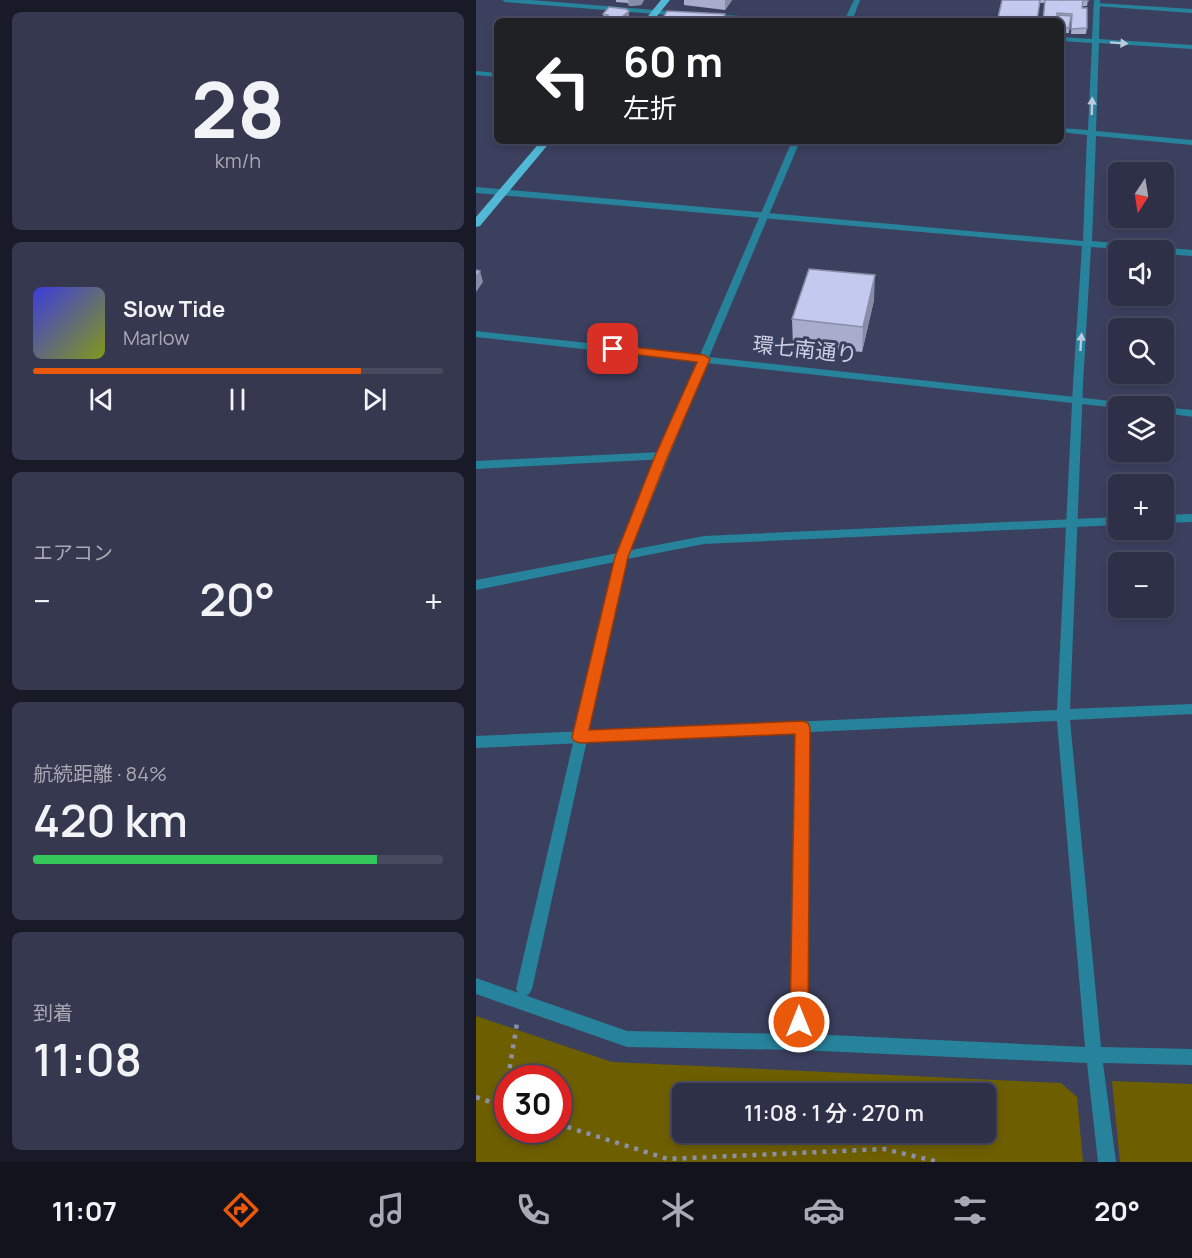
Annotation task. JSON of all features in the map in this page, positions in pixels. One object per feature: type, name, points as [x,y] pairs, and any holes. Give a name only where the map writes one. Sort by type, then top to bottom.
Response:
[{"type":"main road","points":[[650,18],[666,0]]},
{"type":"main road","points":[[476,224],[543,144]]},
{"type":"street","points":[[505,0],[684,14]]},
{"type":"street","points":[[849,18],[857,0]]},
{"type":"street","points":[[1097,3],[1063,713],[1094,1055],[1107,1162]]},
{"type":"street","points":[[696,15],[744,18]]},
{"type":"street","points":[[1064,39],[1193,47]]},
{"type":"street","points":[[476,73],[494,75]]},
{"type":"street","points":[[1064,130],[1193,143]]},
{"type":"street","points":[[522,995],[622,557],[662,456],[795,144]]},
{"type":"street","points":[[476,190],[1108,246]]},
{"type":"street","points":[[1174,252],[1193,254]]},
{"type":"street","name":"環七南通り","points":[[476,333],[1108,404]]},
{"type":"street","points":[[1174,411],[1193,414]]},
{"type":"street","points":[[476,465],[662,456]]},
{"type":"street","points":[[1174,519],[1193,518]]},
{"type":"street","points":[[476,585],[704,540],[1108,521]]},
{"type":"street","points":[[476,742],[803,728],[1063,713],[1193,709]]},
{"type":"street","points":[[799,1042],[803,728]]},
{"type":"street","points":[[476,986],[522,995],[627,1039],[799,1042],[1193,1057]]},
{"type":"lane","points":[[1097,3],[1193,11]]},
{"type":"path","points":[[510,1065],[522,995]]},
{"type":"path","points":[[476,1097],[494,1103]]},
{"type":"path","points":[[572,1128],[668,1159],[884,1149],[939,1162]]},
{"type":"shaded area","points":[[476,1016],[612,1062],[1061,1083],[1077,1097],[1083,1162],[476,1162]]},
{"type":"shaded area","points":[[1112,1081],[1192,1084],[1192,1162],[1120,1162]]},
{"type":"building","points":[[1002,0],[1040,0],[1037,18],[998,18]]},
{"type":"building","points":[[1045,0],[1083,0],[1082,8],[1087,8],[1087,28],[1071,29],[1072,14],[1057,13],[1057,18],[1043,18]]},
{"type":"building","points":[[609,7],[629,11],[623,18],[605,18],[608,15],[603,14]]},
{"type":"building","points":[[667,11],[725,14],[723,18],[663,18]]},
{"type":"building","points":[[1059,15],[1071,16],[1069,28],[1064,27],[1064,18],[1058,18]]},
{"type":"building","points":[[809,269],[875,275],[863,327],[792,319]]},
{"type":"route","points":[[613,349],[704,359],[622,557],[580,737],[803,728],[799,1022]]}]
